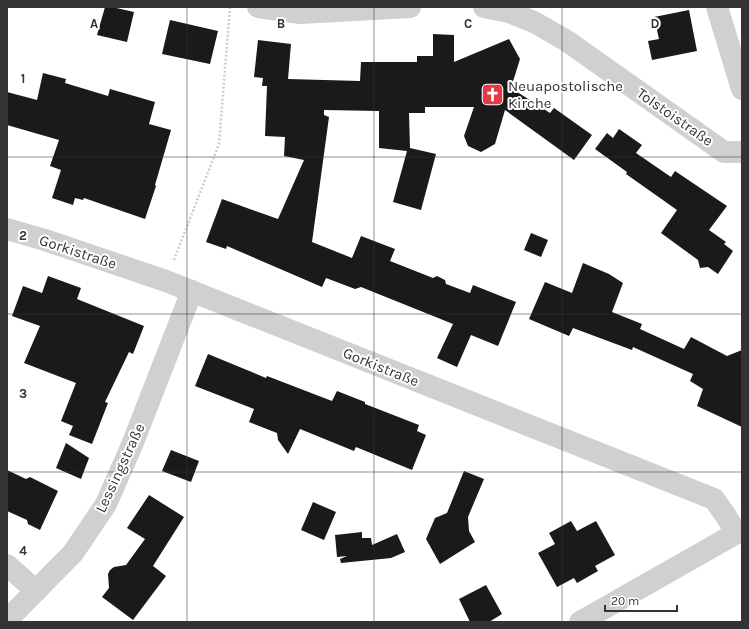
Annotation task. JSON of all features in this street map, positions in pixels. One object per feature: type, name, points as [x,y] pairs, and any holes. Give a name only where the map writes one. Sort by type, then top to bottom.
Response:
[{"type":"street","points":[[258,7],[300,13],[410,7]]},
{"type":"street","name":"Tolstoistraße","points":[[484,7],[509,12],[534,22],[567,41],[724,152],[742,152]]},
{"type":"street","points":[[717,7],[742,89]]},
{"type":"street","name":"Gorkistraße","points":[[7,229],[45,240],[166,281],[714,499],[739,532]]},
{"type":"street","name":"Lessingstraße","points":[[7,620],[73,553],[106,504],[132,446],[192,291]]},
{"type":"street","points":[[580,622],[739,532]]},
{"type":"street","points":[[7,565],[36,591]]},
{"type":"path","points":[[166,281],[219,144],[230,7]]},
{"type":"building","points":[[105,7],[134,12],[127,42],[97,35]]},
{"type":"building","points":[[689,10],[697,51],[652,60],[648,41],[659,39],[654,17]]},
{"type":"building","points":[[170,20],[218,31],[210,64],[162,54]]},
{"type":"building","points":[[433,34],[454,35],[454,62],[509,39],[520,59],[511,88],[550,113],[554,108],[592,135],[574,160],[505,110],[495,144],[481,152],[468,146],[464,136],[474,107],[425,107],[425,113],[409,113],[410,148],[436,154],[421,210],[393,202],[407,151],[379,148],[379,111],[324,110],[324,115],[329,117],[312,242],[352,258],[361,236],[395,249],[390,261],[433,278],[437,276],[445,280],[446,284],[470,293],[473,285],[516,302],[498,346],[471,335],[457,367],[437,358],[453,324],[361,287],[355,289],[326,278],[322,287],[227,246],[226,249],[206,242],[222,199],[278,219],[304,160],[284,156],[285,137],[265,136],[267,86],[262,86],[263,78],[254,77],[258,40],[291,44],[288,79],[360,81],[361,62],[417,62],[417,56],[433,56]]},
{"type":"building","points":[[43,73],[66,79],[65,83],[108,96],[110,89],[155,102],[149,124],[171,130],[155,185],[156,186],[145,219],[84,198],[83,200],[75,198],[73,205],[52,198],[61,170],[50,166],[59,140],[7,125],[7,92],[37,100]]},
{"type":"building","points":[[619,129],[642,145],[636,153],[671,177],[675,171],[727,206],[709,230],[726,242],[724,244],[733,251],[718,274],[708,267],[700,268],[698,260],[661,233],[677,210],[626,174],[627,172],[595,149],[607,133],[613,138]]},
{"type":"building","points":[[531,233],[548,240],[541,257],[524,250]]},
{"type":"building","points":[[583,263],[609,274],[623,283],[612,312],[642,324],[640,329],[684,349],[691,337],[727,356],[742,350],[742,427],[697,406],[703,389],[690,381],[693,374],[633,347],[632,350],[573,328],[569,336],[529,319],[545,282],[572,293]]},
{"type":"building","points":[[48,276],[81,288],[77,299],[144,326],[133,354],[129,352],[105,402],[108,403],[92,444],[69,435],[73,426],[61,421],[76,383],[24,363],[40,326],[12,316],[23,286],[42,293]]},
{"type":"building","points":[[208,354],[266,378],[267,376],[332,401],[337,391],[365,402],[365,404],[419,425],[417,431],[426,435],[412,470],[356,447],[354,451],[300,429],[288,454],[278,440],[277,433],[249,422],[254,409],[195,386]]},
{"type":"building","points":[[66,443],[89,458],[81,479],[56,468]]},
{"type":"building","points":[[171,450],[199,461],[191,482],[162,471]]},
{"type":"building","points":[[7,470],[26,479],[30,477],[58,491],[40,530],[28,524],[27,520],[7,511]]},
{"type":"building","points":[[464,471],[484,479],[468,517],[469,531],[475,542],[440,564],[426,539],[435,518],[447,513]]},
{"type":"building","points":[[149,495],[184,517],[153,566],[166,576],[133,620],[102,597],[109,588],[108,574],[110,570],[114,567],[126,565],[145,539],[127,528]]},
{"type":"building","points":[[313,502],[336,512],[324,540],[301,530]]},
{"type":"building","points":[[571,521],[577,531],[596,521],[615,555],[595,566],[598,571],[577,583],[574,578],[557,587],[538,553],[555,544],[549,533]]},
{"type":"building","points":[[362,532],[362,538],[371,538],[372,545],[397,534],[405,552],[391,558],[341,563],[340,559],[347,556],[337,557],[335,535]]},
{"type":"building","points":[[486,585],[502,614],[489,622],[470,622],[459,599]]},
{"type":"place","name":"Neuapostolische Kirche","points":[[493,95]]}]
